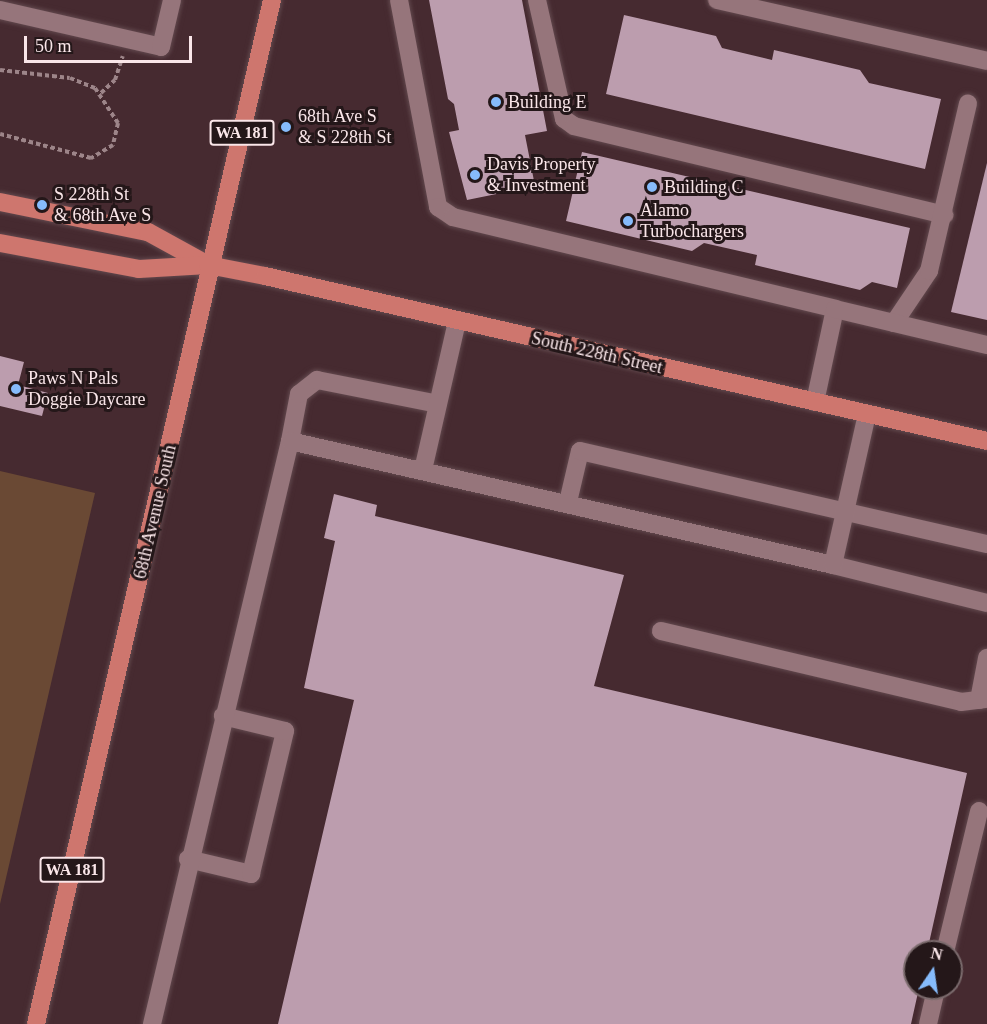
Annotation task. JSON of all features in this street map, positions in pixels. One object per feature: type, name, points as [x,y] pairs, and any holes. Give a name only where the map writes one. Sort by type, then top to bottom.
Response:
[{"type":"main road","name":"68th Avenue South","points":[[36,1024],[208,265],[272,0]]},
{"type":"main road","name":"South 228th Street","points":[[0,202],[148,232],[208,265]]},
{"type":"main road","name":"South 228th Street","points":[[0,243],[139,269],[208,265],[987,441]]},
{"type":"lane","points":[[0,10],[161,47],[172,0]]},
{"type":"lane","points":[[399,0],[438,207],[453,217],[987,345]]},
{"type":"lane","points":[[537,0],[564,119],[574,126],[944,215]]},
{"type":"lane","points":[[717,0],[785,8],[987,61]]},
{"type":"lane","points":[[894,323],[929,271],[944,215],[968,103]]},
{"type":"lane","points":[[815,402],[835,309]]},
{"type":"lane","points":[[423,470],[457,321]]},
{"type":"lane","points":[[152,1024],[188,860],[290,441],[299,394],[317,380],[438,404]]},
{"type":"lane","points":[[833,565],[867,414]]},
{"type":"lane","points":[[290,441],[568,502],[987,603]]},
{"type":"lane","points":[[568,502],[580,451],[987,544]]},
{"type":"lane","points":[[661,631],[961,702],[983,700],[987,658]]},
{"type":"lane","points":[[188,860],[251,874],[285,731],[223,716]]},
{"type":"lane","points":[[948,940],[979,811]]},
{"type":"lane","points":[[928,1024],[933,1000]]},
{"type":"path","points":[[101,93],[119,74],[126,39]]},
{"type":"path","points":[[0,70],[70,78],[101,93],[118,123],[113,145],[91,158],[0,134]]},
{"type":"shaded area","points":[[0,471],[95,493],[0,904]]},
{"type":"building","name":"Building E","points":[[429,0],[522,0],[547,131],[525,135],[535,186],[467,200],[449,132],[459,130],[454,104],[448,99]]},
{"type":"building","points":[[624,15],[716,36],[722,48],[772,60],[774,50],[860,70],[869,83],[941,99],[925,169],[606,94]]},
{"type":"building","name":"Building C","points":[[582,152],[910,228],[897,288],[872,282],[860,290],[755,265],[757,255],[704,243],[692,251],[566,221]]},
{"type":"building","points":[[987,163],[987,320],[951,312]]},
{"type":"building","name":"Paws N Pals Doggie Daycare","points":[[0,356],[24,362],[18,385],[48,393],[42,416],[0,406]]},
{"type":"building","points":[[334,494],[377,505],[375,516],[624,575],[594,686],[967,773],[930,940],[903,940],[903,1000],[916,1000],[911,1024],[278,1024],[354,700],[304,688],[335,541],[324,538]]},
{"type":"place","name":"Building E","points":[[496,102]]},
{"type":"place","name":"68th Ave S & S 228th St","points":[[286,127]]},
{"type":"place","name":"Davis Property & Investment","points":[[475,175]]},
{"type":"place","name":"Building C","points":[[652,187]]},
{"type":"place","name":"S 228th St & 68th Ave S","points":[[42,205]]},
{"type":"place","name":"Alamo Turbochargers","points":[[628,221]]},
{"type":"place","name":"Paws N Pals Doggie Daycare","points":[[16,389]]}]
